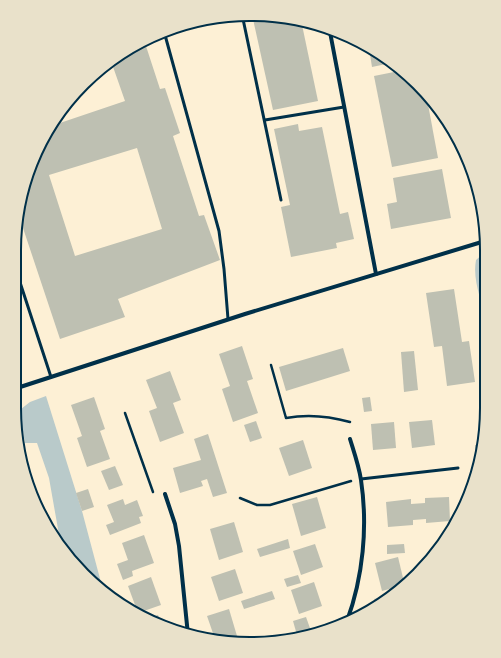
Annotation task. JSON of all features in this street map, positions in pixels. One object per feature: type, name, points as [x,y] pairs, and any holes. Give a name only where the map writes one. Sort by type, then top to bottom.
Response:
[{"type":"street","points":[[331,35],[376,274]]},
{"type":"street","points":[[21,387],[228,320],[480,243]]},
{"type":"street","points":[[349,614],[353,604],[364,542],[364,512],[361,478],[350,439]]},
{"type":"street","points":[[165,494],[175,524],[179,546],[187,628]]},
{"type":"lane","points":[[245,21],[281,200]]},
{"type":"lane","points":[[166,37],[219,231],[228,320]]},
{"type":"lane","points":[[265,120],[344,106]]},
{"type":"lane","points":[[21,285],[51,377]]},
{"type":"lane","points":[[361,478],[458,468]]},
{"type":"path","points":[[271,365],[286,418],[298,416],[334,417],[350,422]]},
{"type":"path","points":[[125,413],[153,492]]},
{"type":"path","points":[[240,498],[257,505],[270,505],[361,478]]},
{"type":"shaded area","points":[[480,256],[480,298],[475,276],[476,260]]},
{"type":"shaded area","points":[[46,396],[82,511],[101,581],[78,559],[59,533],[49,478],[37,443],[25,443],[21,409],[30,402]]},
{"type":"building","points":[[253,21],[266,21],[302,27],[318,101],[273,110]]},
{"type":"building","points":[[146,47],[160,89],[165,88],[180,133],[173,136],[199,216],[204,215],[220,260],[118,299],[125,317],[60,339],[22,226],[29,191],[38,163],[60,123],[125,101],[113,67]],"holes":[[[137,148],[162,229],[75,256],[49,175]]]},
{"type":"building","points":[[370,55],[385,64],[372,67]]},
{"type":"building","points":[[395,72],[413,88],[428,105],[438,158],[392,167],[374,76]]},
{"type":"building","points":[[298,124],[299,131],[322,127],[340,214],[348,212],[354,239],[336,243],[337,248],[291,257],[281,207],[290,205],[274,129]]},
{"type":"building","points":[[442,169],[451,218],[391,229],[387,204],[397,202],[393,178]]},
{"type":"building","points":[[454,289],[462,342],[469,341],[475,382],[447,386],[442,346],[434,347],[426,293]]},
{"type":"building","points":[[242,346],[253,379],[247,381],[258,413],[233,422],[222,389],[230,386],[219,354]]},
{"type":"building","points":[[343,348],[350,371],[286,391],[279,367]]},
{"type":"building","points":[[414,351],[418,390],[404,392],[401,352]]},
{"type":"building","points":[[170,371],[181,400],[173,403],[184,433],[160,442],[149,411],[157,408],[146,380]]},
{"type":"building","points":[[94,397],[105,429],[100,431],[110,459],[87,467],[77,438],[82,436],[71,405]]},
{"type":"building","points":[[370,397],[372,411],[364,412],[362,398]]},
{"type":"building","points":[[432,420],[435,445],[412,448],[409,422]]},
{"type":"building","points":[[256,421],[262,438],[250,442],[244,425]]},
{"type":"building","points":[[394,422],[396,448],[373,450],[371,424]]},
{"type":"building","points":[[208,434],[227,493],[213,497],[207,479],[201,481],[203,486],[180,493],[173,468],[201,460],[194,439]]},
{"type":"building","points":[[303,440],[312,468],[289,476],[279,448]]},
{"type":"building","points":[[115,466],[123,485],[109,490],[101,471]]},
{"type":"building","points":[[88,489],[94,507],[82,511],[76,493]]},
{"type":"building","points":[[317,497],[326,528],[301,536],[292,504]]},
{"type":"building","points":[[449,497],[450,521],[426,523],[426,519],[413,520],[413,525],[388,527],[386,502],[411,499],[411,504],[425,503],[425,498]]},
{"type":"building","points":[[123,499],[125,505],[137,500],[143,516],[139,517],[141,523],[110,535],[106,525],[114,522],[107,505]]},
{"type":"building","points":[[234,522],[243,552],[219,560],[210,529]]},
{"type":"building","points":[[144,535],[154,563],[132,571],[133,576],[123,580],[117,564],[128,560],[122,543]]},
{"type":"building","points":[[288,539],[290,548],[260,557],[257,549]]},
{"type":"building","points":[[315,544],[323,567],[301,575],[293,551]]},
{"type":"building","points":[[404,544],[405,553],[387,554],[387,545]]},
{"type":"building","points":[[398,557],[403,579],[392,588],[382,591],[375,563]]},
{"type":"building","points":[[235,569],[243,593],[219,601],[211,577]]},
{"type":"building","points":[[298,575],[301,583],[287,587],[284,579]]},
{"type":"building","points":[[151,577],[161,605],[145,611],[136,606],[128,586]]},
{"type":"building","points":[[314,582],[322,606],[299,614],[291,590]]},
{"type":"building","points":[[272,591],[275,599],[244,609],[241,601]]},
{"type":"building","points":[[229,609],[237,636],[213,634],[207,616]]},
{"type":"building","points":[[306,617],[310,629],[296,633],[293,621]]}]
